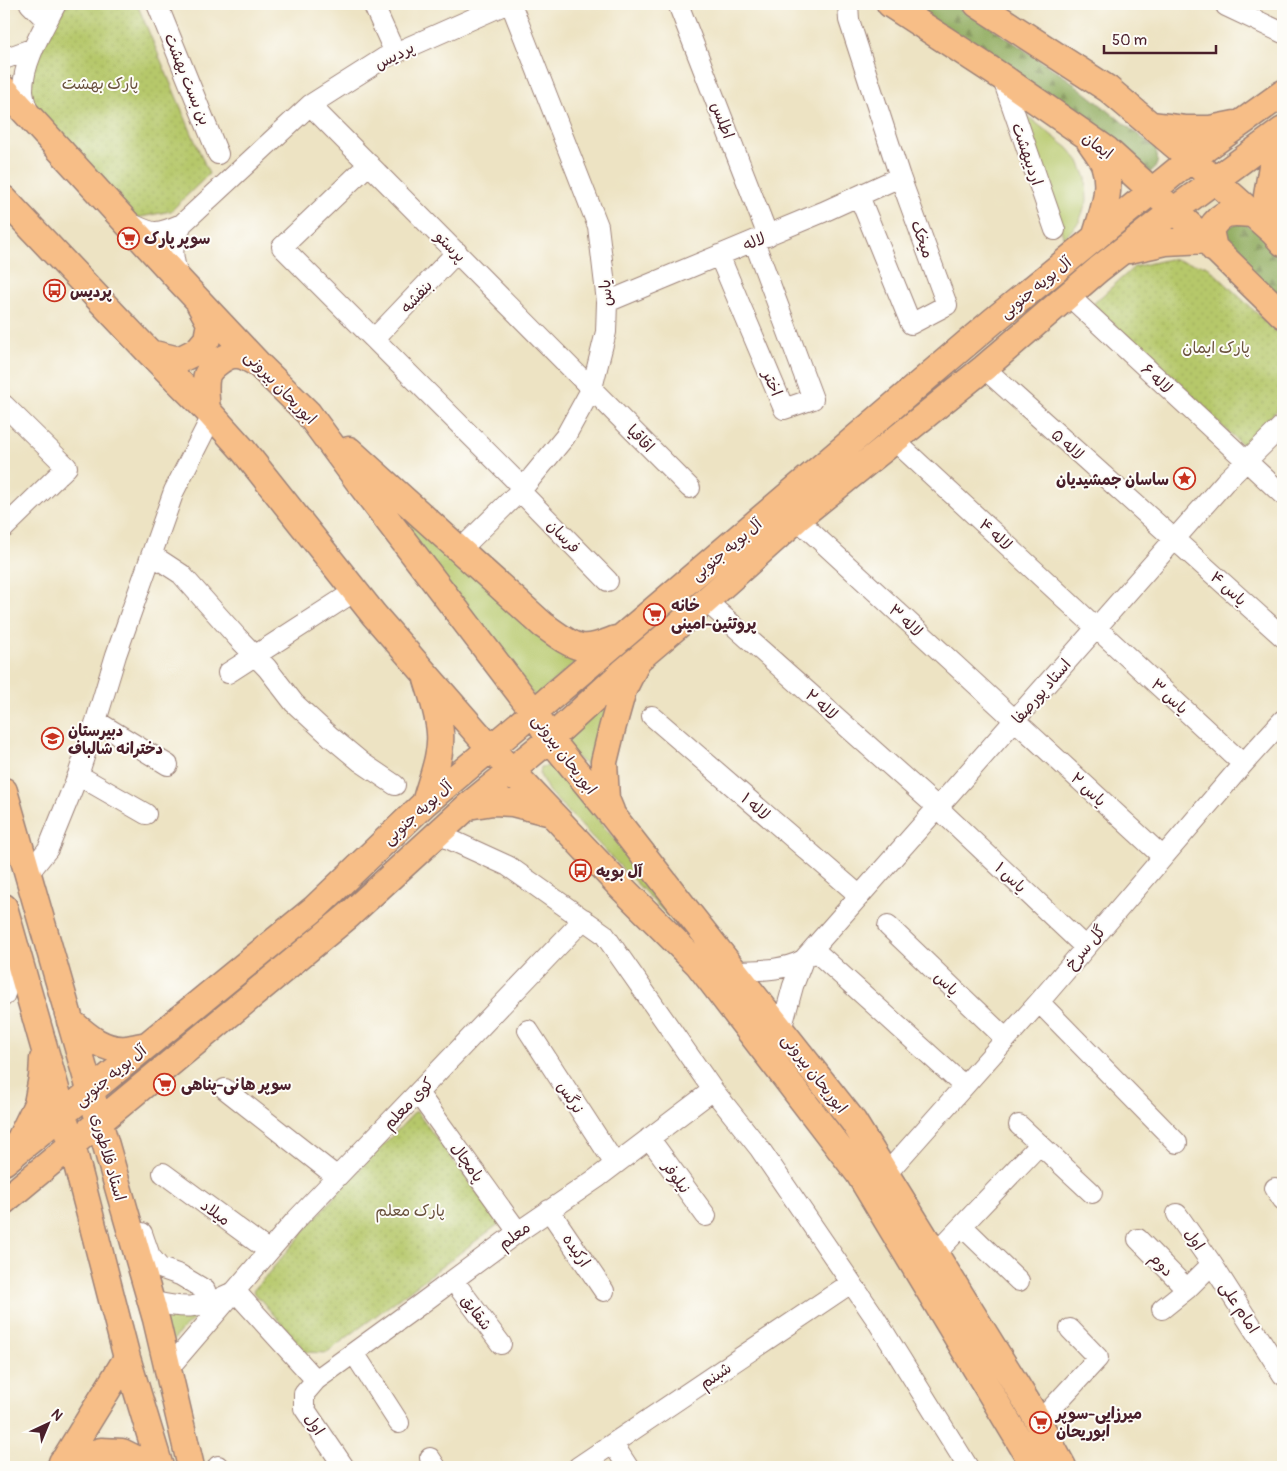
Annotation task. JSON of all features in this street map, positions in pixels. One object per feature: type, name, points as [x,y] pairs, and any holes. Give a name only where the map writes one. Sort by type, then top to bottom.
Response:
[{"type":"main road","name":"ایمان","points":[[890,4],[1002,77],[1107,150],[1146,184],[1283,315]]},
{"type":"main road","points":[[977,4],[1108,89],[1278,238]]},
{"type":"main road","name":"ابوریحان بیرونی","points":[[4,89],[197,300],[260,366],[308,412],[361,485],[534,712],[550,738],[614,816],[853,1121],[1039,1422],[1063,1467]]},
{"type":"main road","points":[[1146,184],[1152,177],[1164,170],[1172,158],[1241,123],[1283,94]]},
{"type":"main road","points":[[1151,125],[1210,129],[1241,123]]},
{"type":"main road","name":"آل بویه جنوبی","points":[[4,1201],[348,916],[468,806],[550,738],[797,519],[984,368],[1099,269],[1173,211],[1283,130]]},
{"type":"main road","points":[[1086,136],[1104,164],[1108,188],[1105,207],[1095,238]]},
{"type":"main road","points":[[1278,238],[1266,196],[1272,166],[1283,142]]},
{"type":"main road","name":"آل بویه جنوبی","points":[[7,1159],[315,908],[425,803],[993,321],[1095,238],[1146,184]]},
{"type":"main road","name":"ابوریحان بیرونی","points":[[4,199],[150,353],[210,413],[243,450],[355,591],[490,749],[620,886],[698,964],[859,1174],[1035,1467]]},
{"type":"main road","points":[[1124,251],[1166,242],[1210,244],[1210,230],[1216,220],[1226,213],[1252,214]]},
{"type":"main road","points":[[150,353],[180,360],[198,351],[206,339],[210,323],[197,300]]},
{"type":"main road","points":[[210,413],[205,392],[208,374],[219,361],[235,354],[247,357],[260,366]]},
{"type":"main road","points":[[308,412],[543,625],[565,640],[581,647],[598,646],[621,637]]},
{"type":"main road","points":[[614,816],[606,799],[604,762],[623,690],[638,660]]},
{"type":"main road","points":[[425,803],[437,763],[440,734],[426,673]]},
{"type":"main road","name":"استاد فلاطوری","points":[[4,791],[150,1301],[191,1467]]},
{"type":"main road","points":[[468,806],[493,802],[512,804],[551,813]]},
{"type":"main road","name":"استاد فلاطوری","points":[[4,907],[72,1145],[127,1358],[160,1467]]},
{"type":"main road","points":[[222,984],[241,1005]]},
{"type":"main road","points":[[70,1021],[90,1039],[108,1048],[127,1049],[147,1044]]},
{"type":"main road","points":[[7,1159],[36,1104],[42,1077],[44,1046]]},
{"type":"main road","points":[[111,1164],[122,1122],[144,1085]]},
{"type":"main road","points":[[24,1184],[42,1179],[57,1178],[70,1182],[86,1197]]},
{"type":"main road","points":[[61,1465],[127,1358]]},
{"type":"main road","points":[[61,1465],[101,1451],[122,1452],[152,1467]]},
{"type":"street","points":[[30,4],[52,12],[34,48],[24,76],[23,92],[30,119]]},
{"type":"street","name":"بن بست بهشت","points":[[157,4],[218,154]]},
{"type":"street","points":[[373,4],[395,53]]},
{"type":"street","name":"پردیس","points":[[182,224],[310,105],[384,58],[506,4]]},
{"type":"street","name":"یاس","points":[[460,550],[521,489],[564,437],[592,388],[606,332],[607,302],[598,226],[511,4]]},
{"type":"street","name":"اطلس","points":[[678,4],[761,238]]},
{"type":"street","name":"میخک","points":[[848,4],[849,20],[900,177],[947,305],[911,324],[859,196]]},
{"type":"street","points":[[1226,6],[1283,33]]},
{"type":"street","points":[[4,59],[34,48]]},
{"type":"street","name":"اردیبهشت","points":[[1002,77],[1055,230]]},
{"type":"street","name":"پرستو","points":[[310,105],[592,388]]},
{"type":"street","name":"فرسان","points":[[368,164],[282,246],[521,489],[608,581]]},
{"type":"street","name":"لاله","points":[[607,302],[719,256],[900,177]]},
{"type":"street","points":[[113,209],[128,222],[146,231],[161,233],[182,224]]},
{"type":"street","points":[[180,281],[172,258],[174,241],[182,224]]},
{"type":"street","name":"اختر","points":[[719,256],[784,410],[814,399],[761,238]]},
{"type":"street","name":"بنفشه","points":[[374,339],[457,252]]},
{"type":"street","name":"لاله ۶","points":[[1068,295],[1283,495]]},
{"type":"street","name":"لاله ۵","points":[[984,368],[1175,540]]},
{"type":"street","name":"اقاقیا","points":[[592,388],[690,488]]},
{"type":"street","points":[[4,405],[67,467],[4,528]]},
{"type":"street","points":[[28,874],[48,849],[78,775],[116,655],[174,491],[210,413]]},
{"type":"street","name":"استاد پورصفا","points":[[808,954],[1175,540],[1246,461],[1283,425]]},
{"type":"street","name":"لاله ۴","points":[[895,441],[1097,628]]},
{"type":"street","name":"لاله ۳","points":[[797,519],[1015,720]]},
{"type":"street","name":"یاس ۴","points":[[1175,540],[1283,637]]},
{"type":"street","points":[[152,555],[181,574],[267,668],[294,704],[361,762],[395,785]]},
{"type":"street","points":[[228,673],[355,591]]},
{"type":"street","name":"لاله ۲","points":[[706,601],[938,808]]},
{"type":"street","name":"یاس ۳","points":[[1097,628],[1243,764]]},
{"type":"street","name":"لاله ۱","points":[[652,716],[860,896]]},
{"type":"street","name":"یاس ۲","points":[[1015,720],[1163,857]]},
{"type":"street","name":"گل سرخ","points":[[886,1174],[1039,1002],[1085,946],[1283,720]]},
{"type":"street","points":[[96,721],[168,765]]},
{"type":"street","points":[[78,775],[146,814]]},
{"type":"street","name":"یاس ۱","points":[[938,808],[1085,946]]},
{"type":"street","points":[[438,834],[508,866],[604,934],[713,1090],[760,1149],[874,1316],[968,1467]]},
{"type":"street","name":"کوی معلم","points":[[168,1369],[294,1222],[584,919]]},
{"type":"street","name":"یاس","points":[[888,926],[1006,1039]]},
{"type":"street","points":[[734,971],[792,966],[808,954]]},
{"type":"street","points":[[781,1030],[793,986],[808,954]]},
{"type":"street","points":[[808,954],[964,1086]]},
{"type":"street","points":[[4,996],[18,958]]},
{"type":"street","points":[[1039,1002],[1178,1143]]},
{"type":"street","name":"نرگس","points":[[528,1030],[615,1164]]},
{"type":"street","points":[[225,1089],[337,1178]]},
{"type":"street","name":"معلم","points":[[316,1380],[518,1232],[615,1164],[713,1090]]},
{"type":"street","name":"پامچال","points":[[418,1093],[518,1232]]},
{"type":"street","points":[[1019,1125],[1092,1193]]},
{"type":"street","name":"نیلوفر","points":[[649,1138],[706,1216]]},
{"type":"street","points":[[935,1254],[1040,1144]]},
{"type":"street","name":"میلاد","points":[[163,1173],[269,1251]]},
{"type":"street","name":"ارکیده","points":[[549,1210],[604,1291]]},
{"type":"street","name":"اول","points":[[1177,1214],[1212,1264]]},
{"type":"street","points":[[128,1224],[139,1228],[150,1256],[160,1268],[180,1275],[204,1290]]},
{"type":"street","points":[[962,1226],[1019,1281]]},
{"type":"street","name":"دوم","points":[[1138,1239],[1187,1289]]},
{"type":"street","points":[[1162,1309],[1187,1289],[1212,1264]]},
{"type":"street","name":"امام علی","points":[[1212,1264],[1283,1375]]},
{"type":"street","name":"شقایق","points":[[453,1280],[501,1344]]},
{"type":"street","name":"شبنم","points":[[578,1467],[851,1283]]},
{"type":"street","points":[[235,1291],[316,1380]]},
{"type":"street","name":"کوی معلم","points":[[150,1301],[174,1306],[194,1307],[211,1303],[235,1291]]},
{"type":"street","points":[[1039,1422],[1098,1358],[1070,1329]]},
{"type":"street","points":[[354,1354],[399,1423]]},
{"type":"street","name":"اول","points":[[316,1380],[304,1394],[304,1408],[344,1467]]},
{"type":"street","points":[[613,1444],[628,1467]]},
{"type":"green space","name":"پارک بهشت","points":[[66,4],[137,4],[209,174],[171,211],[136,218],[19,92]]},
{"type":"green space","points":[[903,4],[950,4],[989,26],[1071,81],[1156,149],[1157,162],[1155,168],[1145,176]]},
{"type":"green space","points":[[1021,111],[1068,148],[1079,161],[1086,178],[1087,201],[1079,222],[1064,239]]},
{"type":"green space","points":[[1244,223],[1267,238],[1283,257],[1283,304],[1229,252],[1218,228]]},
{"type":"green space","name":"پارک ایمان","points":[[1169,259],[1207,266],[1283,338],[1283,404],[1243,446],[1093,304],[1134,267]]},
{"type":"green space","points":[[357,465],[585,654],[535,697]]},
{"type":"green space","points":[[614,695],[600,776],[560,744]]},
{"type":"green space","points":[[550,766],[559,774],[659,891],[765,1024],[689,938],[549,792],[540,775],[541,767]]},
{"type":"green space","name":"پارک معلم","points":[[416,1111],[500,1223],[326,1353],[306,1352],[253,1291],[341,1189]]},
{"type":"green space","points":[[160,1312],[170,1316],[198,1313],[177,1335],[169,1349]]},
{"type":"place","name":"سوپر پارک","points":[[128,238]]},
{"type":"place","name":"پردیس","points":[[54,291]]},
{"type":"place","name":"ساسان جمشیدیان","points":[[1185,479]]},
{"type":"place","name":"خانه پروتئین-امینی","points":[[655,614]]},
{"type":"place","name":"دبیرستان دخترانه شالباف","points":[[52,739]]},
{"type":"place","name":"آل بویه","points":[[580,871]]},
{"type":"place","name":"سوپر هانی-پناهی","points":[[165,1084]]},
{"type":"place","name":"میرزایی-سوپر ابوریحان","points":[[1040,1422]]}]
